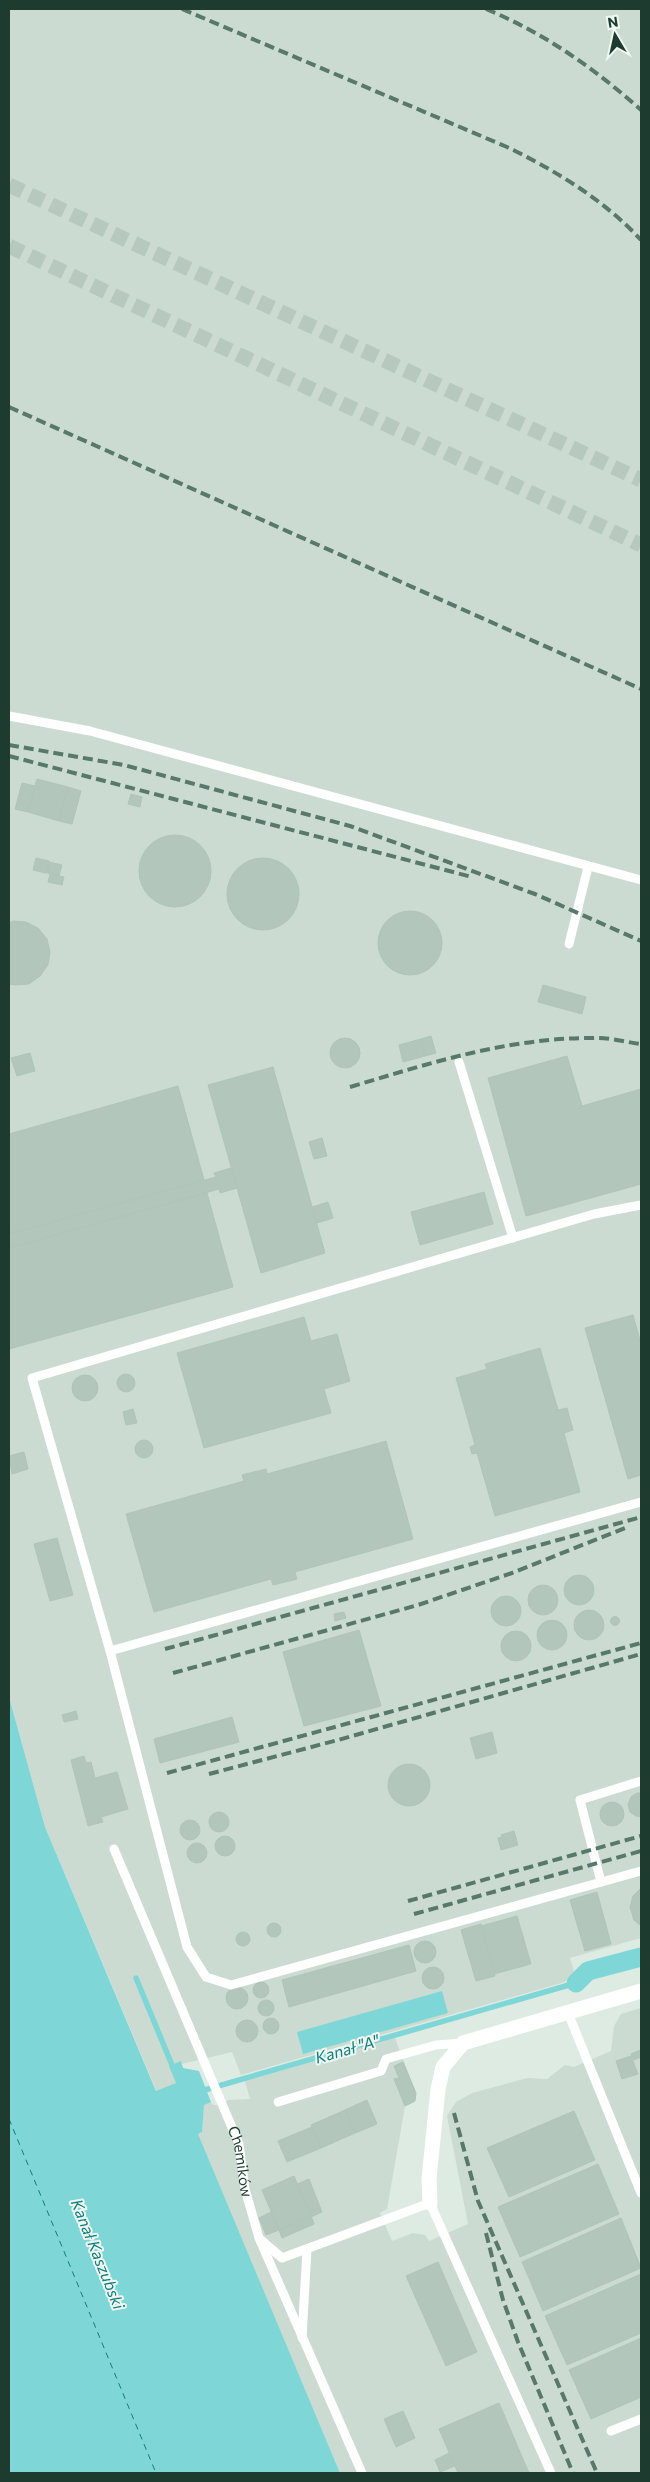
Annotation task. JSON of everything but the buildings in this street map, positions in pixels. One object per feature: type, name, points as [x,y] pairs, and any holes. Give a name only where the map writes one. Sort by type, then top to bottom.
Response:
[{"type":"street","points":[[430,2203],[429,2179],[438,2089],[443,2067],[463,2043],[641,1992]]},
{"type":"lane","points":[[9,716],[90,731],[641,880]]},
{"type":"lane","points":[[570,944],[588,867]]},
{"type":"lane","points":[[459,1062],[513,1238]]},
{"type":"lane","points":[[641,1205],[594,1214],[32,1378],[110,1652],[187,1947],[206,1977],[231,1985],[641,1871]]},
{"type":"lane","points":[[110,1652],[641,1502]]},
{"type":"lane","points":[[601,1882],[580,1800],[641,1782]]},
{"type":"lane","name":"Chemików","points":[[114,1849],[239,2144],[245,2189],[259,2238],[302,2341],[362,2473]]},
{"type":"lane","points":[[568,2013],[641,2193]]},
{"type":"lane","points":[[278,2102],[381,2071],[386,2059],[436,2045],[463,2043]]},
{"type":"lane","points":[[259,2238],[282,2258],[430,2203],[551,2473]]},
{"type":"lane","points":[[302,2341],[307,2248]]},
{"type":"lane","points":[[611,2432],[641,2419]]},
{"type":"shaded area","points":[[9,9],[641,9],[641,1938],[570,1958],[574,1972],[565,1982],[241,2075],[232,2052],[182,2064],[181,2062],[176,2083],[157,2092],[45,1827],[9,1697]]},
{"type":"shaded area","points":[[641,2008],[641,2473],[340,2473],[197,2134],[202,2132],[204,2104],[211,2102],[213,2105],[217,2105],[229,2100],[250,2099],[245,2081],[395,2038],[416,2093],[415,2101],[405,2106],[387,2209],[380,2213],[392,2241],[413,2233],[425,2235],[429,2241],[468,2224],[447,2116],[456,2102],[472,2093],[527,2078],[547,2079],[565,2065],[574,2067],[611,2051],[614,2026],[621,2014]]},
{"type":"water","name":"Kanał Kaszubski","points":[[9,1697],[45,1827],[156,2091],[176,2083],[169,2066],[181,2061],[183,2068],[199,2071],[211,2102],[204,2105],[202,2132],[198,2134],[340,2473],[9,2473]]},
{"type":"water","points":[[442,1991],[448,2013],[303,2054],[297,2032]]},
{"type":"waterway","name":"Kanał \"A\"","points":[[576,1983],[588,1971],[641,1957]]},
{"type":"waterway","points":[[136,1978],[172,2065]]},
{"type":"waterway","name":"Kanał \"A\"","points":[[201,2091],[576,1983]]},
{"type":"ferry route","points":[[9,2119],[156,2473]]},
{"type":"tunnel","points":[[9,185],[641,480]]},
{"type":"tunnel","points":[[9,246],[641,545]]},
{"type":"railway","points":[[182,9],[507,147],[578,187],[611,212],[641,240]]},
{"type":"railway","points":[[486,9],[528,29],[568,53],[641,110]]},
{"type":"railway","points":[[9,407],[641,689]]},
{"type":"railway","points":[[9,745],[124,765],[350,826],[535,894],[641,941]]},
{"type":"railway","points":[[9,756],[472,877]]},
{"type":"railway","points":[[350,1087],[439,1061],[529,1042],[598,1038],[641,1044]]},
{"type":"railway","points":[[165,1649],[641,1517]]},
{"type":"railway","points":[[173,1673],[418,1605],[512,1573],[625,1528]]},
{"type":"railway","points":[[167,1773],[641,1643]]},
{"type":"railway","points":[[209,1774],[338,1740],[641,1654]]},
{"type":"railway","points":[[408,1901],[641,1836]]},
{"type":"railway","points":[[414,1914],[641,1851]]},
{"type":"railway","points":[[454,2113],[478,2201],[597,2473]]},
{"type":"railway","points":[[486,2233],[503,2300],[518,2342],[573,2473]]}]
